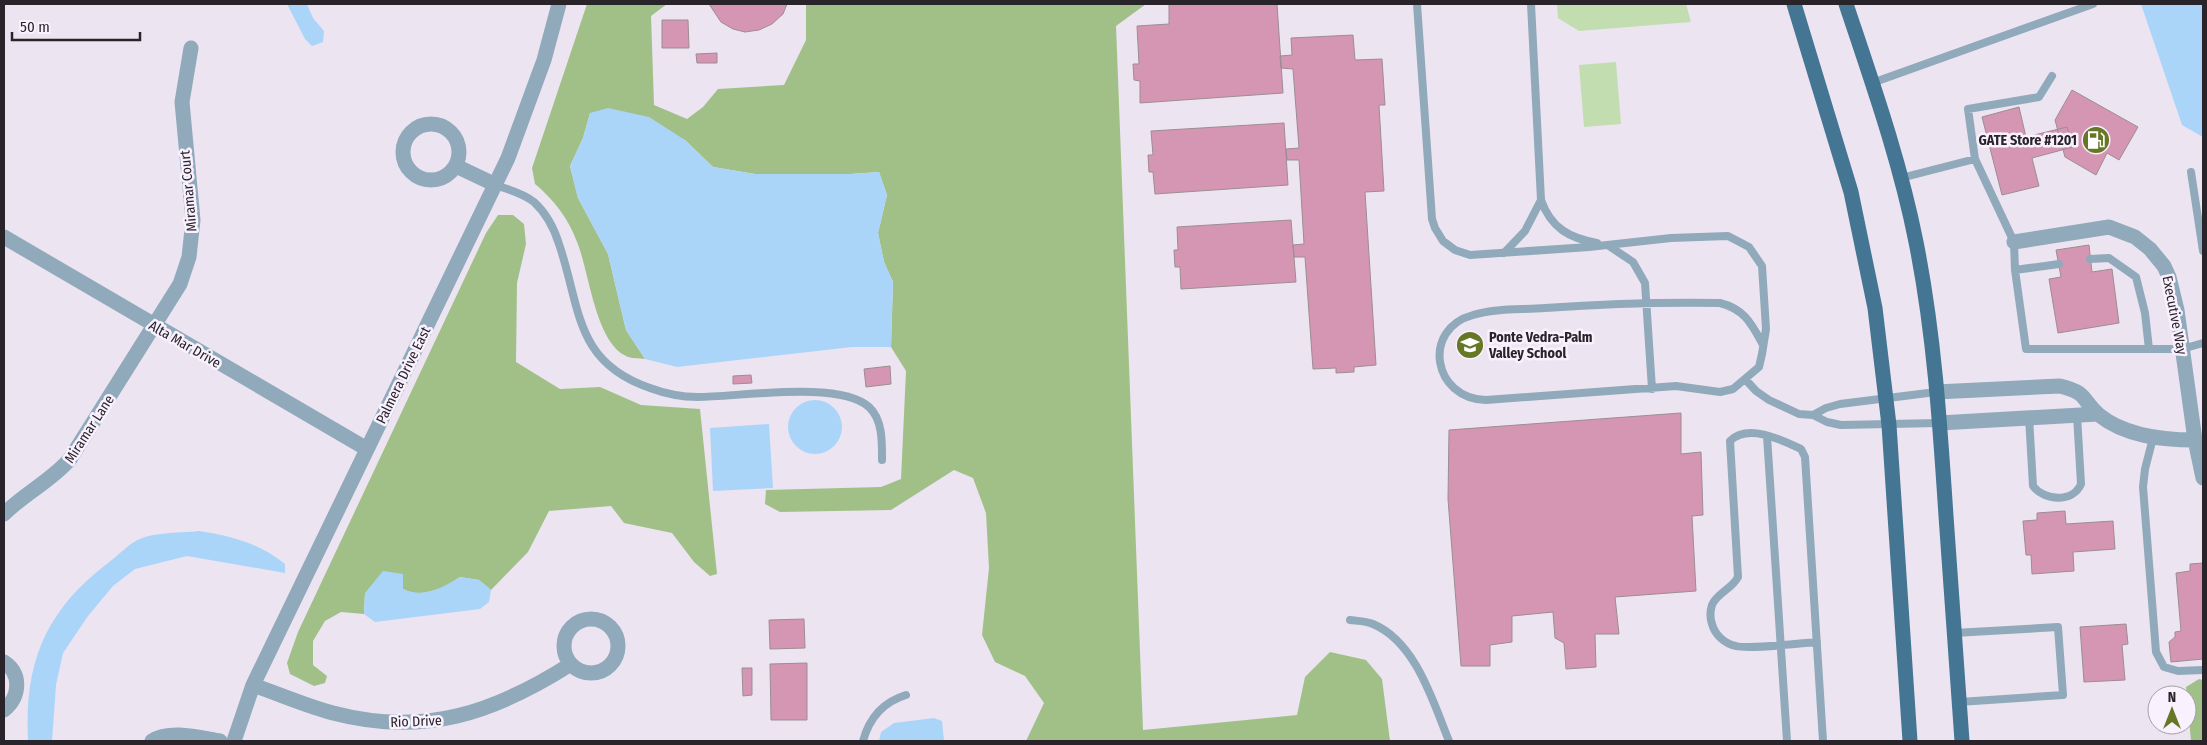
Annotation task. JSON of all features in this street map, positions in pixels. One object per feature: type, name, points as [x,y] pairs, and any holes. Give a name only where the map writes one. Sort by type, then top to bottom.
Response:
[{"type":"main road","points":[[1794,4],[1851,192],[1875,308],[1889,424],[1910,741]]},
{"type":"main road","points":[[1846,4],[1901,178],[1916,241],[1926,298],[1940,423],[1962,741]]},
{"type":"street","name":"Palmera Drive East","points":[[234,741],[253,685],[496,185],[528,110],[559,4]]},
{"type":"street","name":"Miramar Court","points":[[155,326],[184,275],[192,238],[193,220],[182,102],[192,48]]},
{"type":"street","points":[[456,166],[496,185]]},
{"type":"street","name":"Executive Way","points":[[2014,242],[2109,227],[2135,237],[2150,249],[2169,277],[2199,439],[2203,478]]},
{"type":"street","name":"Alta Mar Drive","points":[[4,238],[367,449]]},
{"type":"street","name":"Miramar Lane","points":[[7,506],[57,473],[70,459],[155,326]]},
{"type":"street","points":[[1936,392],[2060,386],[2079,393],[2098,414],[2133,432],[2152,438],[2199,439]]},
{"type":"street","points":[[1940,423],[2098,414]]},
{"type":"street","points":[[4,662],[12,669],[17,683],[15,698],[4,710]]},
{"type":"street","name":"Rio Drive","points":[[253,685],[354,718],[387,723],[423,723],[470,714],[493,706],[538,685],[571,664]]},
{"type":"street","points":[[152,741],[170,736],[220,741]]},
{"type":"lane","points":[[1417,4],[1434,228],[1443,241],[1455,250],[1470,255],[1608,245],[1671,238],[1728,236],[1743,242],[1759,259],[1764,274],[1766,329],[1759,367],[1733,390],[1720,392],[1676,386],[1652,390],[1475,400],[1465,397],[1447,382],[1440,361],[1442,340],[1447,331],[1462,318],[1474,314],[1648,302],[1720,303],[1731,306],[1750,320],[1762,343]]},
{"type":"lane","points":[[1531,4],[1541,200],[1549,218],[1565,234],[1579,240],[1608,245],[1633,262],[1645,283],[1648,302],[1652,390]]},
{"type":"lane","points":[[1872,83],[2093,4]]},
{"type":"lane","points":[[2052,76],[2039,97],[1968,109],[1975,159],[1996,209],[2014,242],[2015,270],[2026,349],[2182,349],[2203,343]]},
{"type":"lane","points":[[1901,178],[1975,159]]},
{"type":"lane","points":[[2191,172],[2203,251]]},
{"type":"lane","points":[[496,185],[520,194],[533,202],[546,216],[562,252],[580,322],[586,336],[602,360],[620,374],[648,388],[674,395],[698,397],[810,393],[840,394],[859,399],[870,408],[878,421],[882,437],[882,460]]},
{"type":"lane","points":[[1504,253],[1525,231],[1541,200]]},
{"type":"lane","points":[[2090,259],[2109,258],[2136,277],[2145,313],[2149,349]]},
{"type":"lane","points":[[2015,270],[2059,264]]},
{"type":"lane","points":[[1746,380],[1756,392],[1769,400],[1799,414],[1813,416],[1840,425],[1940,423]]},
{"type":"lane","points":[[1813,416],[1826,408],[1840,404],[1936,392]]},
{"type":"lane","points":[[2029,418],[2033,486],[2041,494],[2055,498],[2072,494],[2081,484],[2077,414]]},
{"type":"lane","points":[[1817,642],[1738,647],[1722,640],[1713,628],[1710,620],[1712,604],[1734,584],[1738,577],[1730,441],[1736,436],[1751,433],[1767,436],[1801,448],[1805,457],[1817,642],[1823,741]]},
{"type":"lane","points":[[1767,436],[1787,741]]},
{"type":"lane","points":[[2152,438],[2145,469],[2144,487],[2156,652],[2164,667],[2170,670],[2203,670]]},
{"type":"lane","points":[[1350,620],[1372,623],[1385,630],[1401,646],[1417,666],[1449,741]]},
{"type":"lane","points":[[1954,632],[2058,627],[2063,695],[1959,702]]},
{"type":"lane","points":[[863,741],[868,725],[879,711],[892,699],[906,695]]},
{"type":"green space","points":[[587,4],[667,4],[651,16],[654,105],[687,119],[703,107],[718,89],[784,85],[806,40],[806,4],[1146,4],[1116,26],[1143,730],[1297,715],[1305,677],[1330,652],[1366,660],[1382,679],[1390,741],[1026,741],[1044,703],[1025,676],[995,662],[982,635],[989,568],[986,513],[973,478],[954,470],[891,510],[780,512],[765,504],[766,490],[881,487],[901,479],[906,371],[891,347],[893,282],[884,262],[878,233],[887,195],[879,172],[851,174],[755,174],[713,167],[685,140],[590,113],[583,138],[570,166],[578,198],[608,254],[626,330],[645,359],[626,356],[615,348],[607,336],[594,304],[581,254],[573,233],[560,210],[535,184],[532,168]]},
{"type":"green space","points":[[1557,4],[1686,4],[1691,22],[1579,31],[1558,18]]},
{"type":"green space","points":[[1616,62],[1621,124],[1584,127],[1579,65]]},
{"type":"green space","points":[[498,215],[513,215],[524,224],[526,244],[517,283],[516,362],[560,389],[600,387],[641,405],[700,409],[717,574],[710,576],[694,562],[672,533],[624,523],[611,506],[549,511],[528,552],[491,590],[479,580],[460,577],[443,588],[416,595],[403,589],[365,593],[364,614],[341,612],[325,621],[313,641],[313,665],[327,676],[325,683],[314,686],[290,674],[287,663],[298,632],[486,233]]},
{"type":"green space","points":[[2199,679],[2203,680],[2203,741],[2191,741],[2190,735],[2197,735],[2197,685],[2189,685]]},
{"type":"water","points":[[287,4],[307,4],[313,18],[324,31],[323,42],[312,46],[305,39]]},
{"type":"water","points":[[2141,4],[2203,4],[2203,137],[2182,125]]},
{"type":"water","points":[[608,108],[649,117],[685,140],[713,167],[755,174],[851,174],[879,172],[887,195],[878,233],[884,262],[893,282],[891,347],[852,347],[677,367],[645,359],[626,330],[608,254],[578,198],[570,166],[583,138],[590,113]]},
{"type":"water","points":[[815,400],[825,402],[834,408],[840,417],[842,427],[840,437],[834,446],[825,452],[815,454],[805,452],[796,446],[790,437],[788,427],[790,417],[796,408],[805,402]]},
{"type":"water","points":[[769,424],[773,488],[713,491],[710,428]]},
{"type":"water","points":[[199,531],[222,535],[255,546],[285,564],[285,573],[187,556],[135,569],[113,586],[88,616],[63,653],[56,685],[52,741],[28,741],[30,687],[35,663],[43,641],[54,620],[68,600],[86,581],[138,540],[149,536]]},
{"type":"water","points":[[383,571],[403,574],[403,589],[418,593],[432,591],[460,577],[479,580],[491,590],[489,602],[480,609],[375,622],[364,614],[365,593]]},
{"type":"water","points":[[934,718],[942,721],[944,741],[879,741],[881,732],[894,723]]},
{"type":"building","points":[[709,4],[787,4],[783,14],[772,24],[759,30],[745,32],[733,29],[721,22]]},
{"type":"building","points":[[1169,4],[1277,4],[1283,93],[1140,103],[1140,81],[1134,80],[1133,64],[1139,64],[1137,26],[1169,24]]},
{"type":"building","points":[[662,20],[688,20],[689,48],[662,48]]},
{"type":"building","points":[[1353,35],[1355,60],[1382,59],[1385,105],[1379,105],[1384,191],[1365,192],[1376,365],[1354,367],[1354,372],[1336,373],[1336,368],[1313,369],[1305,257],[1294,257],[1293,245],[1304,244],[1299,160],[1287,160],[1286,149],[1299,148],[1293,69],[1281,68],[1280,56],[1292,55],[1291,38]]},
{"type":"building","points":[[717,53],[717,63],[697,63],[696,54]]},
{"type":"building","name":"GATE Store #1201","points":[[2072,90],[2138,127],[2119,160],[2107,153],[2096,175],[2065,157],[2055,120]]},
{"type":"building","points":[[2019,107],[2026,137],[2067,127],[2073,147],[2032,158],[2039,186],[2002,195],[1982,117]]},
{"type":"building","points":[[1284,123],[1288,185],[1155,194],[1153,172],[1149,172],[1148,155],[1153,155],[1151,131]]},
{"type":"building","points":[[1291,220],[1296,282],[1181,289],[1180,267],[1175,267],[1174,250],[1178,250],[1177,227]]},
{"type":"building","points":[[2089,245],[2092,272],[2112,269],[2119,323],[2058,333],[2049,279],[2061,277],[2056,250]]},
{"type":"building","points":[[890,366],[891,384],[866,387],[864,369]]},
{"type":"building","points":[[751,375],[752,383],[733,384],[733,376]]},
{"type":"building","points":[[1681,413],[1681,454],[1701,452],[1703,515],[1692,516],[1696,591],[1615,597],[1619,634],[1595,634],[1596,667],[1566,669],[1564,643],[1555,638],[1553,612],[1512,616],[1512,642],[1490,645],[1490,666],[1461,666],[1448,499],[1449,430]]},
{"type":"building","points":[[2065,511],[2066,524],[2113,521],[2115,549],[2073,552],[2074,571],[2032,574],[2031,555],[2026,555],[2023,521],[2037,520],[2037,513]]},
{"type":"building","points":[[2203,563],[2203,659],[2171,662],[2169,642],[2175,637],[2175,632],[2181,631],[2176,573],[2190,571],[2190,564]]},
{"type":"building","points":[[804,619],[805,648],[770,649],[769,620]]},
{"type":"building","points":[[2126,624],[2128,644],[2122,645],[2125,680],[2084,682],[2080,627]]},
{"type":"building","points":[[807,663],[807,720],[771,720],[770,664]]},
{"type":"building","points":[[742,668],[752,668],[752,695],[743,696]]},
{"type":"place","name":"GATE Store #1201","points":[[2096,140]]},
{"type":"place","name":"Ponte Vedra-Palm Valley School","points":[[1470,345]]}]
